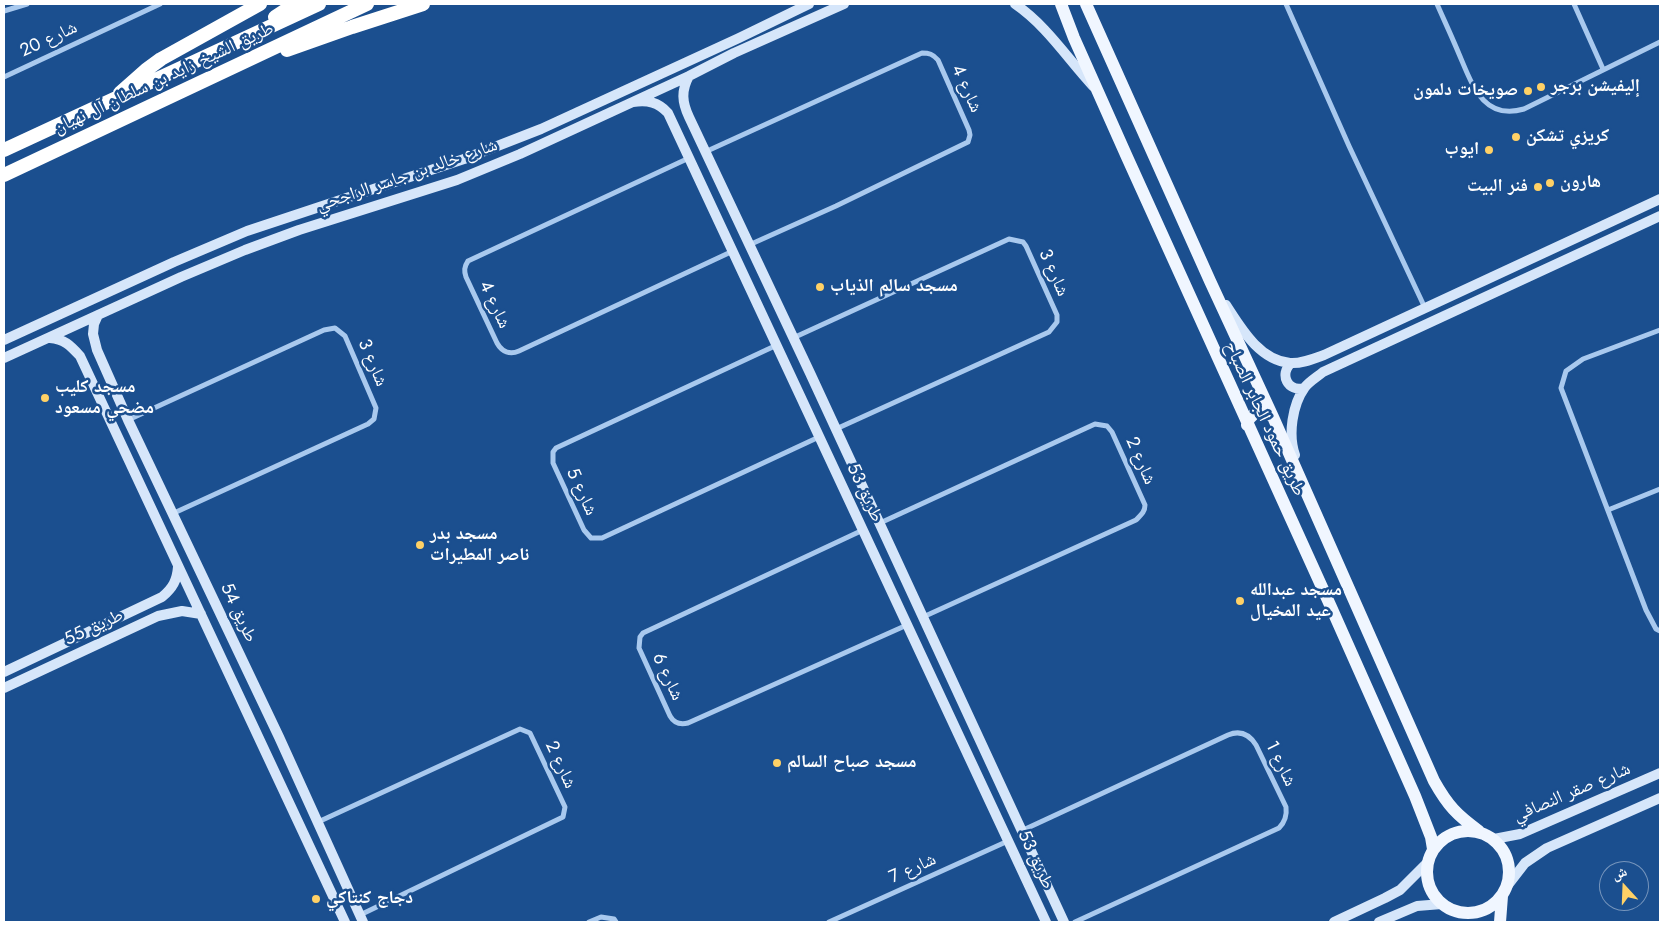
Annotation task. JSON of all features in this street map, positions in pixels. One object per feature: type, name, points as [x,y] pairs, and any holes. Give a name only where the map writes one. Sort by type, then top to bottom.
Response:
[{"type":"highway","points":[[113,100],[136,77],[154,64],[260,4]]},
{"type":"highway","points":[[220,50],[295,4]]},
{"type":"highway","name":"طريق الشيخ زايد بن سلطان آل نهيان","points":[[4,150],[319,4]]},
{"type":"highway","name":"طريق الشيخ زايد بن سلطان آل نهيان","points":[[4,174],[367,4]]},
{"type":"highway","points":[[229,69],[422,4]]},
{"type":"main road","name":"طريق حمود الجابر الصباح","points":[[1061,4],[1097,91],[1247,425],[1328,598],[1403,769],[1431,837],[1433,849]]},
{"type":"main road","name":"طريق حمود الجابر الصباح","points":[[1086,4],[1273,417],[1434,781],[1446,802],[1479,832]]},
{"type":"main road","points":[[1247,425],[1248,420],[1256,412],[1267,413],[1273,417]]},
{"type":"main road","points":[[1500,922],[1510,872],[1503,848],[1494,839],[1479,832],[1466,830],[1453,833],[1442,839],[1433,849],[1428,862],[1427,877],[1432,892],[1442,904],[1459,912],[1471,913],[1483,910],[1494,904],[1505,890]]},
{"type":"main road","points":[[1459,912],[1467,922]]},
{"type":"street","points":[[4,11],[27,4]]},
{"type":"street","name":"شارع 20","points":[[4,77],[160,4]]},
{"type":"street","name":"شارع خالد بن جاسر الراجحي","points":[[4,340],[174,262],[247,231],[464,159],[541,129],[809,4]]},
{"type":"street","name":"شارع خالد بن جاسر الراجحي","points":[[4,358],[181,277],[245,250],[299,230],[472,174],[520,154],[689,76],[734,53],[844,4]]},
{"type":"street","points":[[1015,4],[1026,8],[1097,91]]},
{"type":"street","points":[[1286,4],[1352,154],[1425,308]]},
{"type":"street","points":[[1437,4],[1476,92],[1487,103],[1500,110],[1518,111],[1524,109],[1660,42]]},
{"type":"street","points":[[1574,4],[1603,69]]},
{"type":"street","name":"شارع 4","points":[[705,152],[922,53],[929,53],[938,60],[969,130],[968,142],[836,206],[748,245]]},
{"type":"street","name":"طريق 53","points":[[689,76],[682,95],[684,106],[748,245],[821,396],[1064,922]]},
{"type":"street","name":"طريق 53","points":[[632,102],[647,100],[662,106],[668,114],[1046,922]]},
{"type":"street","points":[[673,124],[677,117],[685,115],[689,117]]},
{"type":"street","name":"شارع 4","points":[[689,158],[468,261],[464,272],[493,335],[502,350],[515,353],[733,251]]},
{"type":"street","points":[[464,159],[461,168],[464,172],[472,174]]},
{"type":"street","points":[[1210,281],[1242,328],[1265,353],[1278,360],[1291,363],[1309,360],[1324,355],[1660,200]]},
{"type":"street","points":[[293,215],[292,225],[299,230]]},
{"type":"street","points":[[1327,542],[1315,499],[1292,446],[1294,414],[1304,388],[1323,372],[1339,364],[1660,216]]},
{"type":"street","points":[[245,250],[255,240],[252,233],[247,231]]},
{"type":"street","name":"شارع 3","points":[[793,338],[1009,239],[1023,242],[1026,246],[1057,315],[1057,322],[1049,332],[836,429]]},
{"type":"street","name":"طريق 54","points":[[98,315],[94,324],[93,334],[101,360],[362,919]]},
{"type":"street","name":"شارع 3","points":[[128,420],[324,330],[335,328],[345,336],[376,408],[374,419],[368,424],[174,513]]},
{"type":"street","points":[[1660,330],[1583,359],[1566,371],[1561,388],[1646,610],[1656,629],[1660,631]]},
{"type":"street","name":"طريق 54","points":[[48,338],[61,339],[69,344],[80,356],[345,922]]},
{"type":"street","name":"شارع 5","points":[[777,345],[556,448],[552,458],[553,463],[584,530],[591,538],[602,538],[820,437]]},
{"type":"street","points":[[85,366],[89,359],[101,360]]},
{"type":"street","points":[[1291,363],[1286,370],[1285,380],[1295,389],[1304,388]]},
{"type":"street","points":[[793,381],[798,384],[805,384],[809,379],[810,373]]},
{"type":"street","points":[[805,406],[808,394],[816,393],[821,396]]},
{"type":"street","name":"شارع 2","points":[[880,523],[1095,424],[1107,426],[1112,432],[1144,504],[1144,510],[1136,520],[923,617]]},
{"type":"street","points":[[1608,510],[1660,489]]},
{"type":"street","name":"شارع 6","points":[[863,530],[643,633],[638,643],[639,648],[666,708],[672,720],[676,723],[688,723],[907,625]]},
{"type":"street","name":"طريق 55","points":[[4,672],[154,602],[173,586],[177,578],[178,566]]},
{"type":"street","points":[[154,602],[160,606],[158,616]]},
{"type":"street","name":"طريق 55","points":[[4,688],[158,616],[182,611],[201,614]]},
{"type":"street","name":"شارع 2","points":[[318,822],[520,729],[530,733],[565,807],[563,817],[362,919]]},
{"type":"street","name":"شارع 1","points":[[1021,831],[1228,735],[1242,733],[1250,737],[1256,745],[1286,807],[1286,816],[1279,828],[1075,922]]},
{"type":"street","points":[[974,768],[983,768],[988,760]]},
{"type":"street","name":"شارع صقر النصافي","points":[[1494,839],[1520,834],[1660,773]]},
{"type":"street","points":[[984,788],[985,784],[989,781],[994,780],[998,782]]},
{"type":"street","points":[[1505,890],[1525,864],[1547,848],[1660,798]]},
{"type":"street","name":"شارع 7","points":[[829,922],[1008,841]]},
{"type":"street","points":[[318,864],[322,866],[330,865],[333,857]]},
{"type":"street","points":[[1334,922],[1400,890],[1428,862]]},
{"type":"street","points":[[328,886],[335,876],[343,879]]},
{"type":"street","points":[[1379,922],[1417,906],[1442,904]]},
{"type":"street","points":[[589,922],[600,917],[614,919],[616,922]]},
{"type":"place","name":"إليفيشن برجر","points":[[1541,87]]},
{"type":"place","name":"صويخات دلمون","points":[[1528,91]]},
{"type":"place","name":"كريزي تشكن","points":[[1516,137]]},
{"type":"place","name":"ايوب","points":[[1489,150]]},
{"type":"place","name":"هارون","points":[[1550,183]]},
{"type":"place","name":"فنر البيت","points":[[1538,187]]},
{"type":"place","name":"مسجد سالم الذياب","points":[[820,287]]},
{"type":"place","name":"مسجد كليب مضحي مسعود","points":[[45,398]]},
{"type":"place","name":"مسجد بدر ناصر المطيرات","points":[[420,545]]},
{"type":"place","name":"مسجد عبدالله عيد المخيال","points":[[1240,601]]},
{"type":"place","name":"مسجد صباح السالم","points":[[777,763]]},
{"type":"place","name":"دجاج كنتاكي","points":[[316,899]]}]
